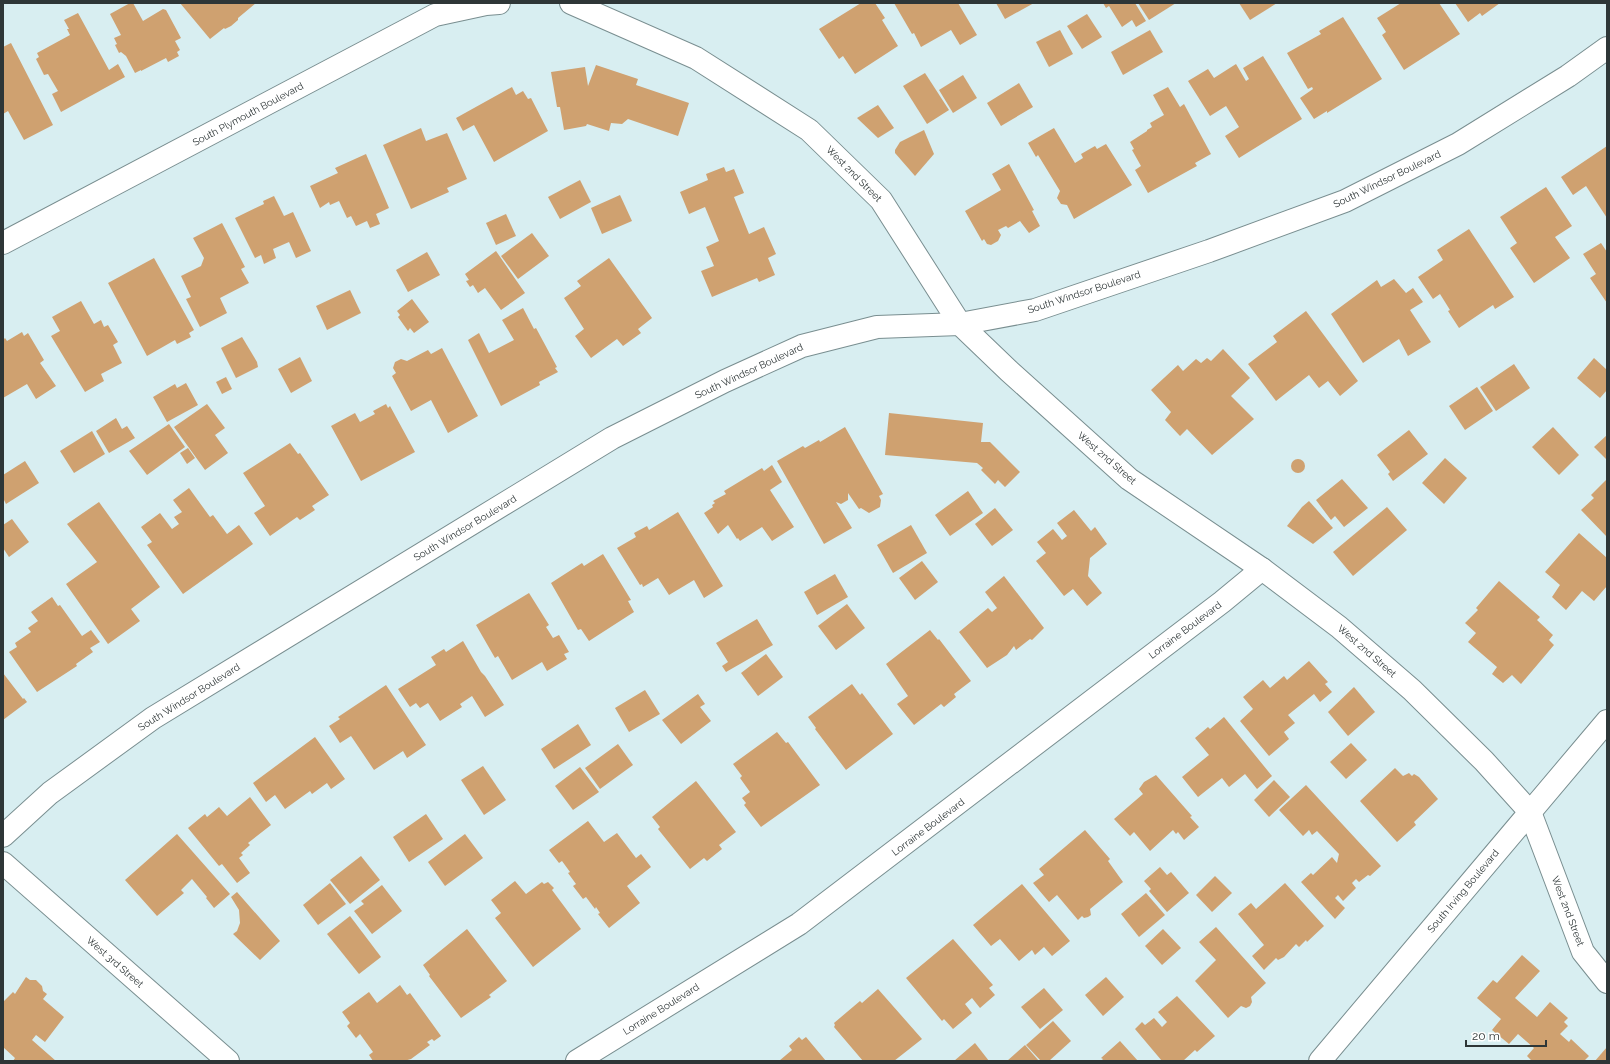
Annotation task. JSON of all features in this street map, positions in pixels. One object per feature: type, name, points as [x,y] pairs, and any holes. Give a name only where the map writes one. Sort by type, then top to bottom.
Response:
[{"type":"street","name":"South Plymouth Boulevard","points":[[3,243],[435,15],[486,4],[499,3]]},
{"type":"street","name":"West 2nd Street","points":[[571,3],[696,58],[809,130],[882,200],[960,324],[1009,372],[1129,478],[1262,569],[1340,627],[1412,690],[1484,760],[1530,812],[1583,952],[1607,982]]},
{"type":"street","name":"South Windsor Boulevard","points":[[3,836],[50,793],[153,718],[612,438],[725,381],[802,346],[877,327],[960,324],[1035,310],[1209,251],[1345,201],[1458,144],[1568,76],[1607,48]]},
{"type":"street","name":"Lorraine Boulevard","points":[[577,1061],[799,924],[1222,602],[1262,569]]},
{"type":"street","name":"South Irving Boulevard","points":[[1320,1061],[1607,721]]},
{"type":"street","name":"West 3rd Street","points":[[3,863],[228,1061]]},
{"type":"building","points":[[130,3],[133,3],[143,21],[163,9],[166,10],[181,38],[175,41],[180,50],[177,52],[179,56],[168,62],[166,58],[135,73],[126,56],[121,52],[119,53],[115,45],[117,44],[114,38],[121,35],[110,14]]},
{"type":"building","points":[[180,3],[256,3],[231,26],[225,29],[224,28],[210,39]]},
{"type":"building","points":[[861,3],[875,3],[885,18],[882,20],[898,46],[855,74],[843,56],[839,59],[819,29]]},
{"type":"building","points":[[894,3],[958,3],[977,35],[960,45],[951,30],[921,47],[914,33],[912,34]]},
{"type":"building","points":[[996,3],[1034,3],[1005,19]]},
{"type":"building","points":[[1103,3],[1135,3],[1146,21],[1136,27],[1132,20],[1122,27],[1109,6],[1106,8]]},
{"type":"building","points":[[1138,3],[1176,3],[1149,20]]},
{"type":"building","points":[[1239,3],[1277,3],[1250,20]]},
{"type":"building","points":[[1401,3],[1439,3],[1460,34],[1404,70],[1382,35],[1386,32],[1377,18]]},
{"type":"building","points":[[1455,3],[1500,3],[1482,16],[1480,13],[1468,22]]},
{"type":"building","points":[[78,13],[109,70],[118,64],[125,77],[61,112],[52,94],[58,91],[48,74],[44,75],[36,59],[39,57],[37,53],[70,35],[67,29],[69,29],[64,20]]},
{"type":"building","points":[[1087,14],[1102,37],[1082,49],[1067,26]]},
{"type":"building","points":[[1343,17],[1382,79],[1327,113],[1327,111],[1314,119],[1300,98],[1313,89],[1312,87],[1308,89],[1287,53],[1321,34],[1319,31]]},
{"type":"building","points":[[1060,30],[1073,54],[1049,67],[1036,42]]},
{"type":"building","points":[[1150,30],[1163,52],[1123,75],[1111,52]]},
{"type":"building","points":[[11,43],[53,125],[24,140],[8,111],[3,114],[3,47]]},
{"type":"building","points":[[1263,56],[1302,119],[1239,158],[1225,136],[1239,127],[1226,106],[1210,116],[1188,81],[1208,69],[1214,78],[1236,64],[1246,81],[1249,79],[1243,68]]},
{"type":"building","points":[[596,65],[638,79],[636,85],[689,103],[678,136],[628,119],[622,124],[611,123],[609,131],[587,124],[586,126],[564,130],[560,107],[557,107],[551,72],[585,67],[588,86]]},
{"type":"building","points":[[925,73],[949,110],[927,124],[903,86]]},
{"type":"building","points":[[963,75],[977,98],[953,113],[939,90]]},
{"type":"building","points":[[1019,83],[1033,107],[1001,126],[987,103]]},
{"type":"building","points":[[512,87],[516,95],[523,91],[528,99],[531,98],[548,131],[494,162],[474,125],[463,131],[456,118]]},
{"type":"building","points":[[1168,87],[1180,107],[1184,104],[1211,154],[1195,163],[1197,166],[1148,193],[1135,170],[1141,166],[1132,150],[1134,149],[1130,142],[1152,127],[1150,123],[1164,115],[1153,95]]},
{"type":"building","points":[[878,105],[894,128],[878,138],[857,118]]},
{"type":"building","points":[[421,128],[426,141],[447,133],[467,179],[447,188],[449,192],[411,209],[383,145]]},
{"type":"building","points":[[1054,128],[1075,163],[1083,158],[1081,154],[1095,146],[1097,149],[1106,144],[1132,185],[1074,219],[1067,205],[1061,204],[1057,198],[1060,191],[1038,155],[1036,157],[1028,143]]},
{"type":"building","points":[[924,130],[934,154],[915,176],[895,153],[895,150],[900,142]]},
{"type":"building","points":[[1607,146],[1607,218],[1586,186],[1573,195],[1561,177]]},
{"type":"building","points":[[366,154],[389,208],[376,214],[380,224],[370,228],[367,221],[356,226],[351,216],[347,218],[339,201],[330,205],[329,202],[320,208],[310,186],[338,173],[335,168]]},
{"type":"building","points":[[1009,164],[1034,210],[1032,211],[1040,226],[1029,233],[1020,221],[1008,228],[1006,226],[998,230],[1001,235],[998,241],[991,245],[987,244],[984,239],[982,241],[965,211],[1001,190],[992,174]]},
{"type":"building","points":[[724,167],[726,172],[734,169],[744,193],[734,197],[749,234],[764,227],[776,254],[768,258],[775,275],[759,282],[757,278],[712,297],[701,271],[714,266],[706,247],[719,241],[705,207],[689,214],[680,192],[708,180],[706,174]]},
{"type":"building","points":[[580,180],[591,202],[560,219],[548,197]]},
{"type":"building","points":[[1546,187],[1572,226],[1555,237],[1570,258],[1534,283],[1510,248],[1517,243],[1500,217]]},
{"type":"building","points":[[620,195],[632,221],[602,234],[591,208]]},
{"type":"building","points":[[274,196],[284,216],[293,212],[311,251],[296,258],[289,242],[273,249],[276,258],[264,264],[261,255],[255,258],[235,218],[264,204],[263,201]]},
{"type":"building","points":[[506,214],[516,236],[496,245],[486,223]]},
{"type":"building","points":[[222,223],[245,267],[241,269],[249,283],[220,298],[227,313],[200,327],[186,299],[191,297],[181,276],[201,266],[204,258],[193,238]]},
{"type":"building","points":[[1469,229],[1514,297],[1495,309],[1493,305],[1459,328],[1448,311],[1450,310],[1440,294],[1433,299],[1418,277],[1443,260],[1437,250]]},
{"type":"building","points":[[532,233],[549,256],[518,279],[501,256]]},
{"type":"building","points":[[1601,243],[1607,252],[1607,303],[1590,278],[1596,274],[1583,254]]},
{"type":"building","points":[[496,251],[525,293],[501,310],[485,288],[478,293],[473,285],[470,287],[466,281],[469,280],[465,274]]},
{"type":"building","points":[[427,252],[440,275],[408,292],[396,270]]},
{"type":"building","points":[[154,258],[194,330],[189,333],[191,337],[177,344],[175,340],[147,356],[108,283]]},
{"type":"building","points":[[609,258],[652,318],[638,329],[641,333],[623,346],[617,339],[591,358],[575,336],[584,329],[564,298],[581,286],[577,281]]},
{"type":"building","points":[[1394,279],[1406,293],[1413,288],[1423,302],[1410,310],[1431,342],[1408,356],[1399,339],[1363,363],[1331,314],[1377,280],[1381,287]]},
{"type":"building","points":[[350,290],[361,313],[327,330],[316,306]]},
{"type":"building","points":[[412,299],[429,322],[414,333],[410,328],[408,331],[398,317],[400,315],[397,311]]},
{"type":"building","points":[[81,301],[94,324],[101,320],[104,327],[108,325],[118,342],[113,345],[122,363],[101,374],[104,381],[85,392],[51,336],[60,331],[52,317]]},
{"type":"building","points":[[523,308],[534,329],[536,328],[557,367],[555,368],[558,372],[539,382],[540,385],[501,406],[468,340],[479,333],[489,353],[514,340],[502,320]]},
{"type":"building","points":[[1306,311],[1358,381],[1340,396],[1328,381],[1319,388],[1309,375],[1276,401],[1248,364],[1277,342],[1273,336]]},
{"type":"building","points":[[22,332],[24,336],[28,333],[44,360],[40,363],[56,386],[36,399],[27,384],[3,398],[3,340],[5,338],[7,341]]},
{"type":"building","points":[[242,337],[257,362],[258,367],[236,378],[221,348]]},
{"type":"building","points":[[442,348],[478,416],[448,433],[431,400],[411,411],[392,376],[396,373],[393,368],[395,362],[401,359],[407,361],[428,350],[431,354]]},
{"type":"building","points":[[1223,349],[1250,378],[1231,396],[1254,419],[1212,455],[1187,429],[1180,436],[1165,420],[1171,412],[1151,390],[1178,365],[1183,371],[1196,359],[1201,363],[1207,358],[1211,361]]},
{"type":"building","points":[[300,357],[312,381],[291,393],[278,369]]},
{"type":"building","points":[[1594,358],[1607,370],[1607,390],[1600,398],[1577,378]]},
{"type":"building","points":[[1514,364],[1530,388],[1496,411],[1480,387]]},
{"type":"building","points":[[226,377],[232,389],[222,394],[216,382]]},
{"type":"building","points":[[186,383],[198,405],[167,422],[153,397],[175,384],[177,388]]},
{"type":"building","points":[[1477,387],[1493,411],[1465,430],[1449,406]]},
{"type":"building","points":[[207,404],[225,428],[215,435],[228,453],[205,470],[174,427]]},
{"type":"building","points":[[386,404],[388,408],[390,406],[415,452],[361,481],[331,426],[355,413],[360,422],[375,414],[373,411]]},
{"type":"building","points":[[889,413],[983,423],[981,442],[990,442],[1020,472],[1005,487],[998,480],[995,484],[981,470],[983,468],[977,463],[885,455]]},
{"type":"building","points":[[116,418],[122,429],[127,426],[135,438],[109,453],[96,431]]},
{"type":"building","points":[[169,424],[185,447],[147,475],[129,451]]},
{"type":"building","points":[[845,427],[883,494],[879,496],[881,500],[880,507],[869,513],[861,508],[859,509],[848,493],[848,500],[841,504],[836,502],[852,528],[824,544],[777,461],[803,446],[805,448],[819,440],[820,442]]},
{"type":"building","points":[[1553,427],[1579,455],[1559,475],[1532,447]]},
{"type":"building","points":[[1409,430],[1428,454],[1393,481],[1388,474],[1390,472],[1377,455]]},
{"type":"building","points":[[92,431],[105,454],[74,473],[60,451]]},
{"type":"building","points":[[1607,435],[1607,460],[1594,447]]},
{"type":"building","points":[[290,443],[298,454],[300,453],[329,495],[312,506],[315,510],[300,520],[297,517],[270,536],[254,513],[265,506],[243,473]]},
{"type":"building","points":[[188,448],[195,458],[187,464],[180,453]]},
{"type":"building","points":[[1445,458],[1467,478],[1444,504],[1422,483]]},
{"type":"building","points":[[1295,459],[1301,459],[1305,463],[1305,469],[1301,473],[1295,473],[1291,469],[1291,463]]},
{"type":"building","points":[[25,461],[39,483],[6,504],[3,498],[3,475]]},
{"type":"building","points":[[772,465],[782,482],[770,490],[794,527],[772,541],[762,527],[740,541],[728,525],[718,534],[704,513],[713,507],[712,505],[715,503],[713,501],[726,494],[724,491],[762,468],[764,471]]},
{"type":"building","points":[[1342,479],[1368,508],[1344,527],[1335,516],[1331,520],[1316,500]]},
{"type":"building","points":[[1607,479],[1607,537],[1581,510],[1594,498],[1591,495]]},
{"type":"building","points":[[189,488],[210,517],[213,515],[227,534],[239,525],[253,544],[183,594],[147,545],[152,542],[141,527],[160,513],[172,529],[179,524],[174,517],[182,512],[173,500]]},
{"type":"building","points":[[968,491],[983,513],[950,536],[935,515]]},
{"type":"building","points":[[1309,501],[1333,528],[1313,544],[1287,526],[1302,507]]},
{"type":"building","points":[[99,502],[160,587],[131,609],[140,621],[108,644],[66,584],[97,562],[67,524]]},
{"type":"building","points":[[1387,507],[1407,530],[1353,576],[1333,552]]},
{"type":"building","points":[[995,508],[1013,530],[992,546],[975,524]]},
{"type":"building","points":[[1074,510],[1091,531],[1095,527],[1107,544],[1090,558],[1088,576],[1102,593],[1087,606],[1073,589],[1064,596],[1036,561],[1046,553],[1037,542],[1053,529],[1062,540],[1067,536],[1057,523]]},
{"type":"building","points":[[678,512],[723,586],[704,598],[694,580],[669,595],[658,578],[643,587],[642,584],[640,585],[617,548],[636,537],[634,533],[647,526],[649,530]]},
{"type":"building","points":[[12,519],[29,542],[9,557],[3,548],[3,525]]},
{"type":"building","points":[[911,525],[927,553],[893,573],[877,545]]},
{"type":"building","points":[[1579,533],[1607,558],[1607,586],[1594,601],[1582,591],[1566,610],[1552,597],[1560,585],[1545,572]]},
{"type":"building","points":[[603,554],[631,600],[628,601],[634,612],[589,641],[581,629],[578,630],[551,583],[582,563],[584,566]]},
{"type":"building","points":[[922,561],[938,582],[915,600],[899,578]]},
{"type":"building","points":[[835,574],[848,597],[817,615],[804,592]]},
{"type":"building","points":[[1004,576],[1044,628],[1032,640],[1030,639],[1016,650],[1014,646],[1007,655],[987,668],[959,632],[988,608],[992,612],[997,608],[985,592]]},
{"type":"building","points":[[1499,581],[1540,617],[1537,620],[1553,635],[1549,640],[1554,645],[1521,684],[1512,675],[1503,683],[1492,674],[1497,667],[1468,642],[1476,633],[1465,623],[1478,610],[1476,608]]},
{"type":"building","points":[[529,593],[549,625],[546,627],[553,638],[559,635],[569,652],[564,654],[567,659],[547,671],[542,662],[512,680],[498,656],[495,658],[476,625]]},
{"type":"building","points":[[52,597],[58,606],[60,605],[82,636],[91,630],[100,642],[90,648],[93,652],[76,664],[77,666],[37,692],[9,652],[17,647],[15,643],[31,632],[28,628],[38,621],[31,612]]},
{"type":"building","points":[[847,604],[865,628],[836,650],[818,626]]},
{"type":"building","points":[[757,619],[773,645],[726,672],[722,666],[728,662],[716,643]]},
{"type":"building","points":[[930,630],[938,640],[939,639],[971,681],[954,694],[956,697],[944,707],[941,704],[914,725],[897,704],[908,696],[886,664]]},
{"type":"building","points":[[463,641],[481,672],[504,705],[485,717],[472,696],[460,704],[462,707],[440,721],[428,703],[420,708],[416,703],[410,707],[398,689],[436,665],[431,657],[444,649],[446,652]]},
{"type":"building","points":[[766,654],[783,677],[758,696],[741,673]]},
{"type":"building","points":[[1309,661],[1328,682],[1325,684],[1332,692],[1320,702],[1314,694],[1288,715],[1295,723],[1284,732],[1289,739],[1269,756],[1240,721],[1253,709],[1243,697],[1263,680],[1270,688],[1284,676],[1287,680]]},
{"type":"building","points":[[3,673],[27,702],[3,720]]},
{"type":"building","points":[[852,684],[860,695],[862,693],[893,734],[846,770],[815,729],[816,728],[808,717]]},
{"type":"building","points":[[386,685],[426,745],[407,758],[403,751],[374,770],[351,736],[340,743],[329,726],[340,719],[338,717]]},
{"type":"building","points":[[1354,687],[1375,712],[1348,736],[1328,712]]},
{"type":"building","points":[[645,690],[660,714],[629,732],[615,708]]},
{"type":"building","points":[[698,694],[705,704],[700,707],[711,721],[681,744],[662,720]]},
{"type":"building","points":[[1224,717],[1272,776],[1257,789],[1245,774],[1229,787],[1222,778],[1198,797],[1182,777],[1209,755],[1195,738],[1208,727],[1210,729]]},
{"type":"building","points":[[578,724],[591,745],[554,769],[541,749]]},
{"type":"building","points":[[777,732],[786,743],[788,742],[820,785],[761,827],[744,805],[746,803],[742,798],[750,792],[740,778],[742,776],[733,764]]},
{"type":"building","points":[[315,737],[345,779],[331,789],[327,783],[312,794],[310,791],[285,809],[275,795],[266,802],[253,783]]},
{"type":"building","points":[[1351,743],[1367,760],[1346,779],[1330,762]]},
{"type":"building","points":[[618,744],[633,765],[600,789],[585,768]]},
{"type":"building","points":[[483,766],[506,800],[484,815],[461,780]]},
{"type":"building","points":[[580,767],[599,792],[573,810],[555,786]]},
{"type":"building","points":[[1395,768],[1403,776],[1409,773],[1412,776],[1414,774],[1419,777],[1438,799],[1414,822],[1416,825],[1397,842],[1360,801]]},
{"type":"building","points":[[1156,775],[1192,816],[1190,817],[1199,827],[1184,840],[1178,832],[1176,834],[1173,830],[1150,851],[1134,832],[1130,836],[1114,819],[1143,794],[1139,789],[1144,782]]},
{"type":"building","points":[[1274,780],[1290,797],[1269,817],[1254,800]]},
{"type":"building","points":[[696,781],[736,832],[719,845],[722,849],[707,861],[704,858],[690,869],[658,829],[660,827],[652,817]]},
{"type":"building","points":[[1306,785],[1381,866],[1370,876],[1368,875],[1359,882],[1356,879],[1352,883],[1356,888],[1343,901],[1338,895],[1335,898],[1345,908],[1335,919],[1301,882],[1311,873],[1313,875],[1332,857],[1337,863],[1339,854],[1317,831],[1312,835],[1309,830],[1303,836],[1279,810]]},
{"type":"building","points":[[250,797],[271,825],[248,843],[250,845],[241,853],[243,855],[239,858],[250,873],[237,883],[222,864],[219,866],[188,828],[205,814],[207,817],[219,807],[227,816]]},
{"type":"building","points":[[426,814],[443,839],[409,862],[393,837]]},
{"type":"building","points":[[588,821],[604,842],[617,833],[636,858],[641,854],[651,867],[627,886],[640,903],[609,928],[598,914],[600,913],[596,907],[595,909],[586,897],[583,899],[573,886],[576,884],[562,861],[559,863],[549,850]]},
{"type":"building","points":[[1085,830],[1110,859],[1108,861],[1123,882],[1090,909],[1091,915],[1084,918],[1082,916],[1078,920],[1057,895],[1049,902],[1033,883],[1044,875],[1039,869]]},
{"type":"building","points":[[177,834],[230,894],[214,908],[192,879],[181,890],[184,893],[157,916],[125,880]]},
{"type":"building","points":[[465,834],[483,858],[445,886],[428,862]]},
{"type":"building","points":[[361,856],[380,880],[350,904],[330,880]]},
{"type":"building","points":[[1160,867],[1167,875],[1171,872],[1189,893],[1167,912],[1149,891],[1151,889],[1144,881]]},
{"type":"building","points":[[1215,876],[1232,893],[1212,912],[1196,895]]},
{"type":"building","points":[[515,881],[526,894],[542,882],[544,884],[548,882],[554,888],[552,890],[581,929],[533,967],[495,918],[501,913],[491,900]]},
{"type":"building","points":[[330,883],[346,904],[318,925],[303,905]]},
{"type":"building","points":[[1285,883],[1324,926],[1307,942],[1306,940],[1299,947],[1296,944],[1284,957],[1278,960],[1276,958],[1264,970],[1252,956],[1264,945],[1238,914],[1251,903],[1256,909]]},
{"type":"building","points":[[1022,884],[1070,941],[1052,956],[1044,947],[1035,955],[1032,950],[1019,961],[1000,939],[991,946],[973,925]]},
{"type":"building","points":[[382,885],[402,911],[372,934],[354,911],[364,904],[361,901]]},
{"type":"building","points":[[237,892],[280,941],[260,960],[233,934],[237,931],[240,923],[239,910],[231,897]]},
{"type":"building","points":[[1146,893],[1165,915],[1139,937],[1121,914]]},
{"type":"building","points":[[350,916],[381,957],[359,974],[327,934]]},
{"type":"building","points":[[1216,927],[1266,983],[1251,997],[1252,1002],[1250,1006],[1246,1008],[1241,1006],[1228,1018],[1195,981],[1216,960],[1199,942]]},
{"type":"building","points":[[467,929],[507,981],[489,995],[491,997],[461,1018],[429,976],[430,975],[423,965]]},
{"type":"building","points":[[1163,929],[1181,948],[1162,965],[1145,946]]},
{"type":"building","points":[[953,939],[993,985],[989,988],[995,995],[980,1008],[972,998],[965,1004],[972,1013],[953,1029],[944,1019],[942,1021],[906,978]]},
{"type":"building","points":[[1522,955],[1540,971],[1515,998],[1537,1017],[1550,1002],[1568,1018],[1564,1022],[1568,1026],[1560,1034],[1569,1042],[1571,1039],[1589,1056],[1584,1061],[1532,1061],[1527,1056],[1534,1048],[1518,1034],[1509,1044],[1492,1030],[1501,1019],[1477,998],[1493,980],[1497,983]]},
{"type":"building","points":[[26,977],[30,980],[36,980],[42,986],[43,991],[47,994],[43,999],[64,1017],[45,1042],[36,1035],[32,1040],[56,1061],[13,1061],[15,1058],[3,1047],[3,1002],[13,992],[15,994]]},
{"type":"building","points":[[1106,977],[1124,997],[1103,1016],[1085,995]]},
{"type":"building","points":[[400,985],[407,995],[410,993],[441,1036],[434,1041],[432,1039],[427,1042],[430,1045],[411,1059],[404,1061],[373,1061],[369,1055],[373,1052],[360,1034],[356,1038],[347,1026],[350,1023],[342,1012],[369,992],[377,1003]]},
{"type":"building","points":[[1044,988],[1063,1010],[1040,1029],[1021,1007]]},
{"type":"building","points":[[878,989],[922,1039],[894,1061],[863,1061],[834,1027],[834,1023],[860,1001],[862,1003]]},
{"type":"building","points":[[1177,996],[1215,1036],[1197,1052],[1195,1050],[1183,1061],[1162,1061],[1135,1029],[1142,1022],[1145,1025],[1154,1018],[1162,1027],[1167,1022],[1158,1012]]},
{"type":"building","points":[[1053,1021],[1071,1041],[1049,1061],[1041,1061],[1026,1045]]},
{"type":"building","points":[[799,1037],[802,1040],[806,1037],[826,1061],[779,1061],[792,1050],[789,1046]]},
{"type":"building","points":[[1120,1041],[1138,1061],[1101,1061],[1103,1059],[1101,1058]]},
{"type":"building","points":[[975,1043],[989,1061],[954,1061]]},
{"type":"building","points":[[1025,1045],[1039,1061],[1007,1061]]},
{"type":"building","points":[[1607,1047],[1607,1061],[1595,1061]]}]
